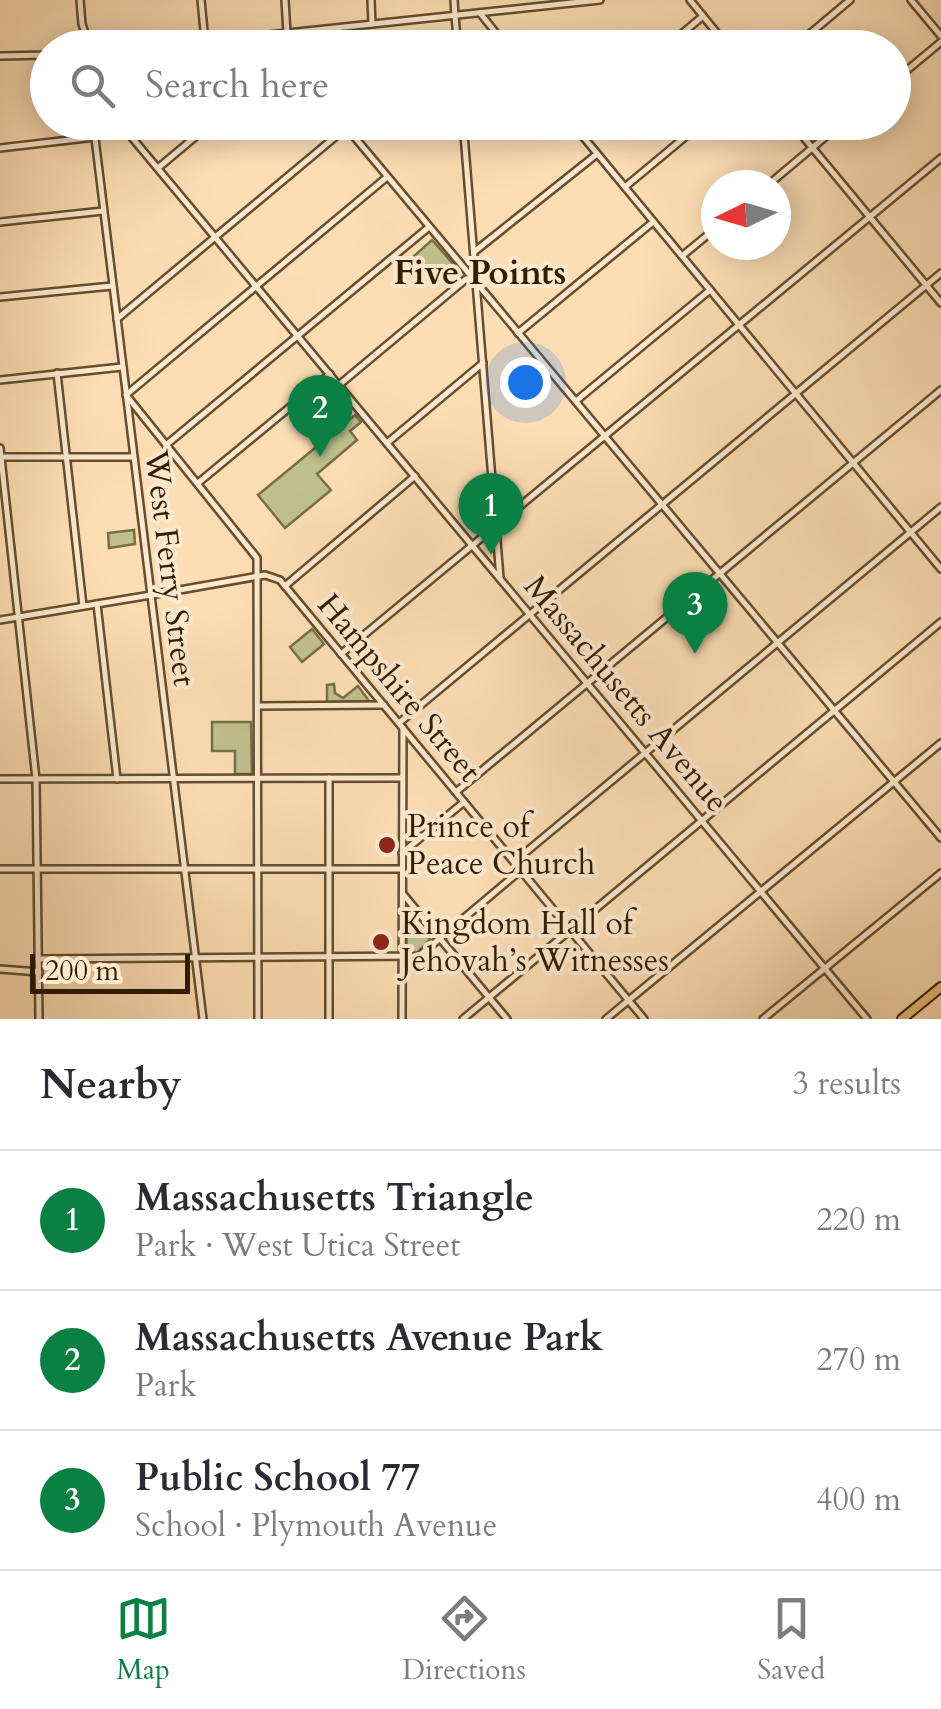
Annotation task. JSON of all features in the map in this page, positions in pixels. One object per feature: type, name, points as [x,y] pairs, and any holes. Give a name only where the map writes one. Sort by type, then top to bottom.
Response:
[{"type":"main road","points":[[902,1019],[941,987]]},
{"type":"street","points":[[80,0],[85,30]]},
{"type":"street","points":[[201,0],[203,30]]},
{"type":"street","points":[[285,0],[287,30]]},
{"type":"street","points":[[370,0],[372,24]]},
{"type":"street","points":[[454,0],[456,30]]},
{"type":"street","points":[[315,30],[600,0]]},
{"type":"street","points":[[690,0],[714,30]]},
{"type":"street","points":[[814,30],[850,0]]},
{"type":"street","points":[[911,0],[941,39],[911,66]]},
{"type":"street","points":[[480,13],[494,30]]},
{"type":"street","points":[[686,30],[703,16]]},
{"type":"street","points":[[80,30],[82,24]]},
{"type":"street","points":[[0,56],[30,55]]},
{"type":"street","points":[[0,148],[69,140]]},
{"type":"street","name":"West Ferry Street","points":[[95,140],[202,1019]]},
{"type":"street","name":"Massachusetts Avenue","points":[[134,140],[868,1019]]},
{"type":"street","points":[[158,168],[191,140]]},
{"type":"street","points":[[117,319],[327,140]]},
{"type":"street","points":[[357,140],[941,838]]},
{"type":"street","points":[[465,140],[500,578]]},
{"type":"street","points":[[586,140],[941,569]]},
{"type":"street","points":[[624,187],[681,140]]},
{"type":"street","points":[[806,140],[941,304]]},
{"type":"street","points":[[786,170],[822,140]]},
{"type":"street","points":[[474,252],[597,154]]},
{"type":"street","points":[[341,654],[941,158]]},
{"type":"street","points":[[258,1019],[255,552],[126,396],[388,177]]},
{"type":"street","points":[[0,222],[103,211]]},
{"type":"street","points":[[518,333],[654,222]]},
{"type":"street","points":[[166,446],[429,227]]},
{"type":"street","points":[[682,256],[701,240]]},
{"type":"street","points":[[402,1019],[401,726],[941,273]]},
{"type":"street","points":[[339,385],[466,279],[475,278]]},
{"type":"street","points":[[0,297],[112,286]]},
{"type":"street","points":[[576,401],[710,290]]},
{"type":"street","points":[[387,442],[482,363]]},
{"type":"street","points":[[0,380],[122,367]]},
{"type":"street","points":[[57,373],[83,606]]},
{"type":"street","points":[[198,484],[330,374]]},
{"type":"street","points":[[456,792],[941,390]]},
{"type":"street","points":[[0,448],[36,780],[39,1019]]},
{"type":"street","points":[[0,458],[133,457]]},
{"type":"street","points":[[285,586],[415,476]]},
{"type":"street","points":[[514,862],[941,507]]},
{"type":"street","points":[[0,620],[258,576]]},
{"type":"street","name":"Hampshire Street","points":[[258,576],[275,576],[285,586],[644,1019]]},
{"type":"street","points":[[98,604],[117,779]]},
{"type":"street","points":[[462,1019],[941,622]]},
{"type":"street","points":[[258,706],[384,705]]},
{"type":"street","points":[[606,1019],[941,743]]},
{"type":"street","points":[[329,778],[329,1019]]},
{"type":"street","points":[[0,779],[402,778]]},
{"type":"street","points":[[402,853],[464,802]]},
{"type":"street","points":[[0,868],[402,870]]},
{"type":"street","points":[[38,959],[419,956],[521,870]]},
{"type":"street","points":[[763,1019],[941,873]]},
{"type":"street","points":[[402,893],[506,1019]]},
{"type":"street","points":[[0,970],[38,972]]},
{"type":"green space","points":[[432,240],[455,266],[435,284],[413,257]]},
{"type":"green space","points":[[355,415],[361,422],[350,431],[357,440],[317,474],[331,490],[285,528],[258,495]]},
{"type":"green space","points":[[134,530],[135,544],[109,548],[108,533]]},
{"type":"green space","points":[[312,629],[324,644],[302,662],[290,647]]},
{"type":"green space","points":[[334,684],[335,693],[343,698],[358,686],[369,701],[327,702],[327,685]]},
{"type":"green space","points":[[212,722],[251,722],[252,774],[235,774],[235,751],[212,751]]},
{"type":"green space","points":[[407,913],[430,939],[417,953],[406,953]]},
{"type":"place","name":"Massachusetts Avenue Park","points":[[320,457]]},
{"type":"place","name":"Massachusetts Triangle","points":[[491,555]]},
{"type":"place","name":"Public School 77","points":[[695,654]]},
{"type":"place","name":"Prince of Peace Church","points":[[387,845]]},
{"type":"place","name":"Kingdom Hall of Jehovah’s Witnesses","points":[[381,942]]},
{"type":"district","name":"Five Points","points":[[480,273]]}]
